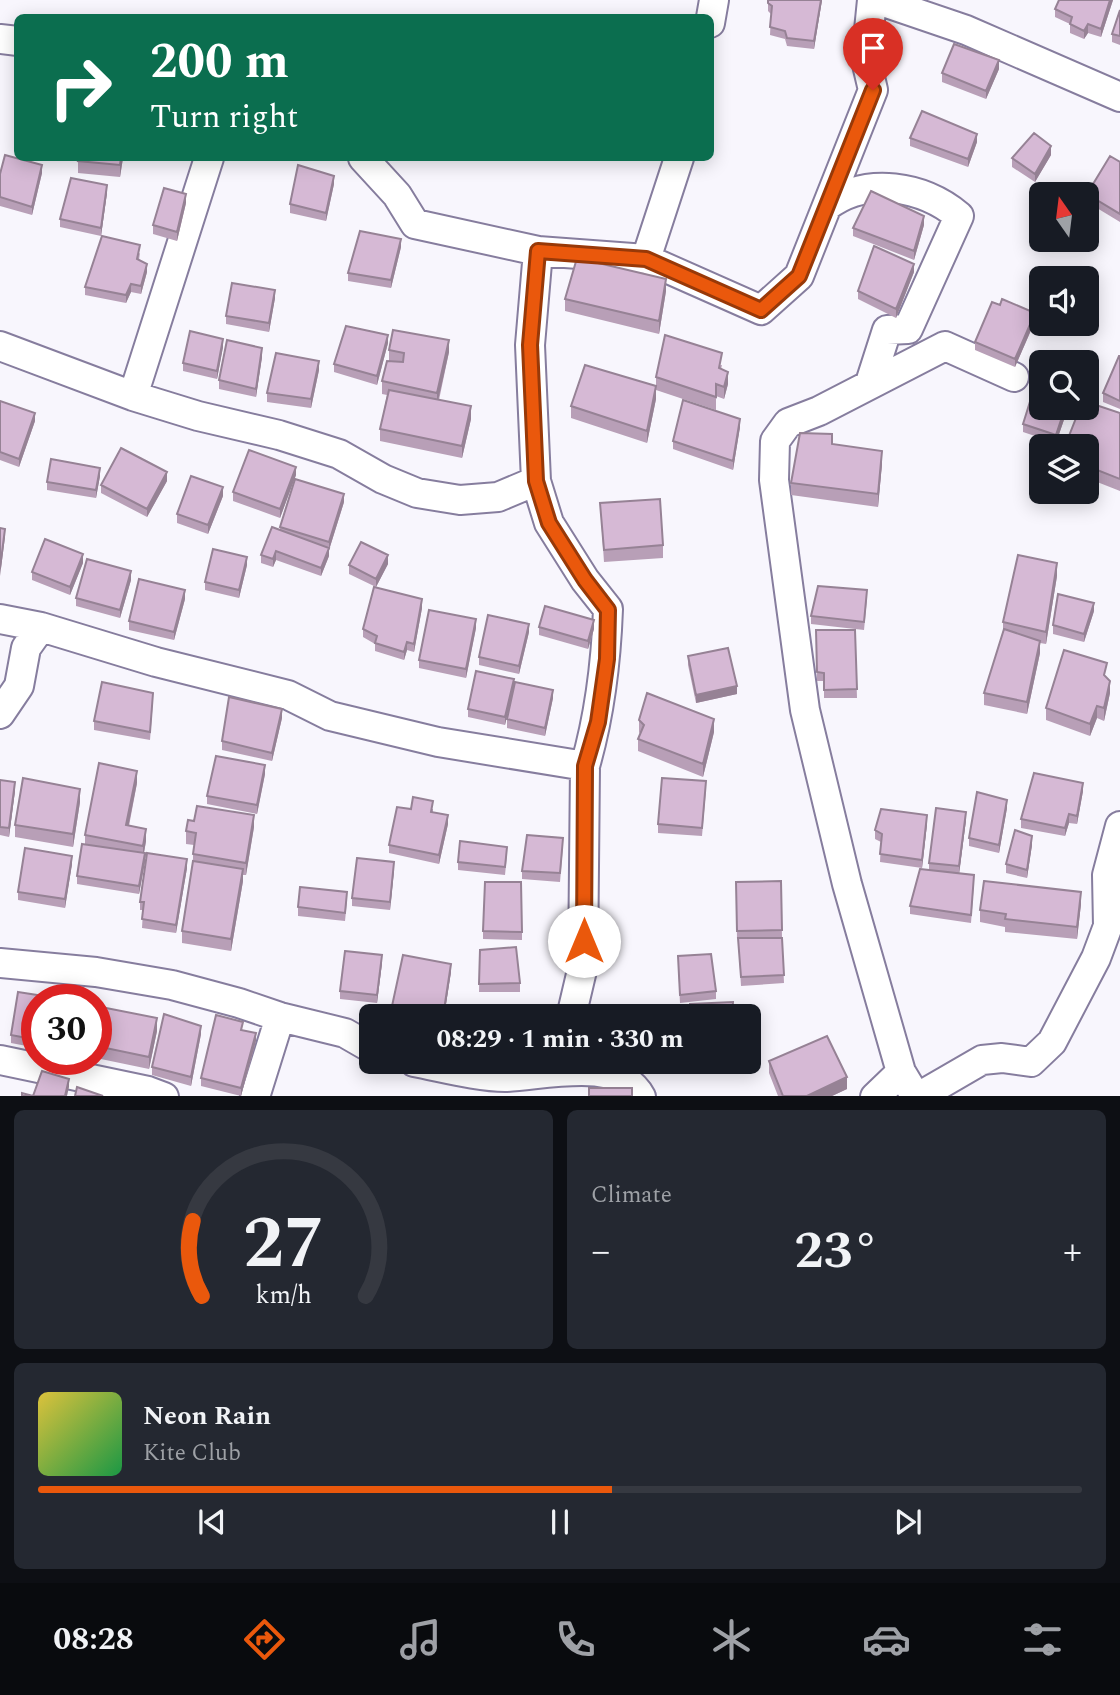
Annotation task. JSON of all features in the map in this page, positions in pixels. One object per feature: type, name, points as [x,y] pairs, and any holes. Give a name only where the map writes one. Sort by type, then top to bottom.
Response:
[{"type":"street","points":[[366,161],[397,195],[415,224],[538,251],[646,259],[761,310],[799,276],[873,90],[866,60],[872,0]]},
{"type":"street","points":[[880,0],[966,30],[1120,97]]},
{"type":"street","points":[[133,396],[171,284],[208,161]]},
{"type":"street","points":[[646,259],[678,161]]},
{"type":"street","points":[[827,206],[841,195],[878,187],[898,187],[945,204],[959,216],[908,329],[887,330],[870,383]]},
{"type":"street","points":[[538,251],[530,345],[536,481],[549,523],[585,580],[608,610],[607,659],[598,722],[585,766],[583,966],[574,1004]]},
{"type":"street","points":[[0,346],[133,396],[339,454],[383,479],[417,493],[460,500],[473,499],[498,496],[536,481]]},
{"type":"street","points":[[916,1096],[901,1072],[847,884],[806,710],[774,480],[775,441],[788,423],[819,411],[945,346],[1014,377]]},
{"type":"street","points":[[0,619],[41,627],[156,662],[288,695],[330,716],[451,745],[585,766]]},
{"type":"street","points":[[0,714],[19,685],[26,648],[41,627]]},
{"type":"street","points":[[919,1096],[982,1060],[1002,1058],[1031,1062],[1052,1042],[1097,958],[1108,926],[1107,875],[1120,826]]},
{"type":"street","points":[[0,963],[96,972],[152,981],[345,1033],[359,1041]]},
{"type":"street","points":[[255,1096],[280,1017]]},
{"type":"street","points":[[0,1060],[161,1096]]},
{"type":"street","points":[[876,1096],[901,1072]]},
{"type":"street","points":[[484,1074],[502,1077],[516,1074]]},
{"type":"street","points":[[604,1074],[635,1085],[640,1096]]},
{"type":"building","points":[[768,0],[821,0],[814,41],[787,38],[785,31],[770,27],[772,6]]},
{"type":"building","points":[[1059,0],[1110,0],[1101,29],[1088,24],[1084,31],[1070,24],[1072,17],[1055,9]]},
{"type":"building","points":[[1120,10],[1120,36],[1112,34]]},
{"type":"building","points":[[954,44],[999,60],[986,91],[942,73]]},
{"type":"building","points":[[922,111],[977,134],[968,159],[910,138]]},
{"type":"building","points":[[1034,133],[1051,146],[1035,174],[1012,158]]},
{"type":"building","points":[[5,155],[14,157],[14,161],[42,165],[32,207],[0,197],[0,174]]},
{"type":"building","points":[[1110,156],[1120,162],[1120,214],[1099,201],[1099,182],[1094,182]]},
{"type":"building","points":[[78,161],[121,161],[120,165]]},
{"type":"building","points":[[298,165],[334,176],[326,213],[290,204]]},
{"type":"building","points":[[71,178],[107,185],[101,228],[60,219]]},
{"type":"building","points":[[164,188],[186,194],[177,232],[153,225]]},
{"type":"building","points":[[871,191],[924,216],[914,251],[853,228]]},
{"type":"building","points":[[360,231],[401,239],[391,280],[348,273]]},
{"type":"building","points":[[102,236],[140,245],[137,259],[147,264],[141,286],[131,284],[126,295],[85,287]]},
{"type":"building","points":[[874,246],[914,264],[896,309],[858,291]]},
{"type":"building","points":[[577,258],[666,279],[659,321],[565,299]]},
{"type":"building","points":[[232,283],[275,290],[269,323],[226,316]]},
{"type":"building","points":[[1002,299],[1029,310],[1029,327],[1015,359],[975,342],[992,302],[1000,305]]},
{"type":"building","points":[[346,326],[388,335],[377,376],[334,364]]},
{"type":"building","points":[[393,330],[449,340],[437,393],[382,381],[387,361],[403,362],[404,353],[389,350]]},
{"type":"building","points":[[190,331],[223,339],[217,371],[183,363]]},
{"type":"building","points":[[665,335],[722,353],[719,368],[728,372],[724,387],[716,384],[716,397],[656,377]]},
{"type":"building","points":[[227,340],[262,348],[256,389],[219,380]]},
{"type":"building","points":[[276,353],[319,361],[311,399],[267,393]]},
{"type":"building","points":[[1120,356],[1120,401],[1103,393]]},
{"type":"building","points":[[585,365],[656,386],[647,431],[571,406]]},
{"type":"building","points":[[389,390],[471,406],[462,446],[380,429]]},
{"type":"building","points":[[683,400],[740,419],[733,461],[673,441]]},
{"type":"building","points":[[0,401],[35,413],[19,459],[0,452]]},
{"type":"building","points":[[1029,405],[1029,420],[1061,420],[1056,434],[1023,424]]},
{"type":"building","points":[[1099,406],[1120,413],[1120,479],[1099,471],[1099,434],[1070,434],[1075,420],[1099,420]]},
{"type":"building","points":[[800,433],[832,434],[832,444],[882,451],[878,494],[791,483]]},
{"type":"building","points":[[121,448],[167,472],[147,509],[101,485]]},
{"type":"building","points":[[249,450],[296,467],[280,509],[233,492]]},
{"type":"building","points":[[51,459],[100,468],[96,490],[47,482]]},
{"type":"building","points":[[191,476],[223,487],[208,525],[177,514]]},
{"type":"building","points":[[295,479],[344,494],[329,542],[280,527]]},
{"type":"building","points":[[660,499],[663,545],[604,550],[600,503]]},
{"type":"building","points":[[272,527],[329,548],[321,568],[276,551],[273,559],[261,555]]},
{"type":"building","points":[[0,528],[5,529],[0,568]]},
{"type":"building","points":[[45,539],[83,554],[70,587],[32,572]]},
{"type":"building","points":[[361,542],[388,555],[376,579],[349,565]]},
{"type":"building","points":[[213,549],[247,557],[239,590],[205,582]]},
{"type":"building","points":[[1018,555],[1057,563],[1046,632],[1003,622]]},
{"type":"building","points":[[87,559],[131,571],[120,610],[76,598]]},
{"type":"building","points":[[139,579],[185,590],[174,632],[129,621]]},
{"type":"building","points":[[818,586],[867,590],[864,622],[811,616]]},
{"type":"building","points":[[374,587],[422,599],[414,644],[407,642],[404,652],[375,643],[377,636],[363,629]]},
{"type":"building","points":[[1058,594],[1094,603],[1084,634],[1053,625]]},
{"type":"building","points":[[545,606],[594,620],[588,641],[539,627]]},
{"type":"building","points":[[429,610],[476,619],[466,669],[419,660]]},
{"type":"building","points":[[488,615],[529,624],[519,666],[479,657]]},
{"type":"building","points":[[1004,629],[1040,641],[1027,702],[984,693]]},
{"type":"building","points":[[816,630],[855,630],[857,689],[824,690],[824,673],[817,672]]},
{"type":"building","points":[[728,648],[737,686],[696,695],[688,656]]},
{"type":"building","points":[[1064,650],[1107,663],[1104,675],[1110,681],[1104,708],[1097,706],[1090,724],[1046,708]]},
{"type":"building","points":[[476,671],[514,679],[505,717],[468,709]]},
{"type":"building","points":[[102,682],[153,693],[150,732],[94,721]]},
{"type":"building","points":[[515,682],[553,690],[545,728],[507,719]]},
{"type":"building","points":[[647,693],[714,719],[703,764],[638,739],[644,725],[639,720]]},
{"type":"building","points":[[229,697],[282,709],[272,753],[222,741]]},
{"type":"building","points":[[216,756],[265,765],[257,805],[207,796]]},
{"type":"building","points":[[99,763],[137,771],[126,825],[146,829],[143,846],[85,835]]},
{"type":"building","points":[[1034,773],[1083,783],[1077,816],[1069,814],[1065,828],[1021,819]]},
{"type":"building","points":[[23,778],[80,789],[73,834],[15,825]]},
{"type":"building","points":[[662,778],[706,781],[702,828],[658,824]]},
{"type":"building","points":[[0,780],[15,782],[9,828],[0,827]]},
{"type":"building","points":[[977,792],[1007,800],[999,845],[969,838]]},
{"type":"building","points":[[413,797],[433,801],[431,812],[448,815],[439,855],[389,845],[397,807],[411,809]]},
{"type":"building","points":[[197,806],[254,815],[246,863],[193,854],[196,833],[186,831],[188,820],[194,821]]},
{"type":"building","points":[[936,808],[966,812],[959,866],[929,863]]},
{"type":"building","points":[[881,809],[927,815],[922,860],[880,854],[882,834],[875,830]]},
{"type":"building","points":[[1015,830],[1032,836],[1027,870],[1006,864]]},
{"type":"building","points":[[527,835],[563,838],[560,873],[522,871]]},
{"type":"building","points":[[460,841],[507,847],[505,867],[458,862]]},
{"type":"building","points":[[82,844],[145,853],[139,886],[77,876]]},
{"type":"building","points":[[25,848],[72,856],[65,899],[18,892]]},
{"type":"building","points":[[147,853],[187,859],[176,925],[142,919],[144,902],[140,902]]},
{"type":"building","points":[[357,858],[394,862],[390,902],[352,898]]},
{"type":"building","points":[[193,861],[243,869],[231,939],[182,931]]},
{"type":"building","points":[[920,869],[974,875],[971,915],[910,906]]},
{"type":"building","points":[[781,881],[782,930],[737,931],[736,882]]},
{"type":"building","points":[[984,881],[1081,892],[1077,927],[1005,919],[1006,914],[980,910]]},
{"type":"building","points":[[485,882],[521,882],[522,932],[483,931]]},
{"type":"building","points":[[300,887],[347,892],[345,913],[298,907]]},
{"type":"building","points":[[738,938],[782,938],[784,975],[741,977]]},
{"type":"building","points":[[516,947],[520,983],[479,984],[480,950]]},
{"type":"building","points":[[345,951],[382,955],[377,995],[340,991]]},
{"type":"building","points":[[711,954],[716,991],[680,995],[678,956]]},
{"type":"building","points":[[403,955],[451,964],[445,1004],[392,1004]]},
{"type":"building","points":[[18,992],[21,992],[21,1037],[11,1035]]},
{"type":"building","points":[[733,1002],[733,1004],[690,1004]]},
{"type":"building","points":[[112,1009],[157,1018],[149,1057],[112,1049]]},
{"type":"building","points":[[164,1014],[201,1026],[191,1077],[152,1067]]},
{"type":"building","points":[[216,1015],[243,1022],[241,1030],[256,1033],[241,1088],[201,1078]]},
{"type":"building","points":[[827,1036],[847,1077],[807,1096],[783,1096],[769,1061]]},
{"type":"building","points":[[41,1075],[69,1079],[65,1096],[33,1096]]},
{"type":"building","points":[[77,1087],[103,1096],[75,1096]]},
{"type":"building","points":[[589,1088],[632,1088],[632,1096],[589,1096]]},
{"type":"route","points":[[584,941],[585,766],[598,722],[607,659],[608,610],[585,580],[549,523],[536,481],[530,345],[538,251],[646,259],[761,310],[799,276],[873,90]]}]
